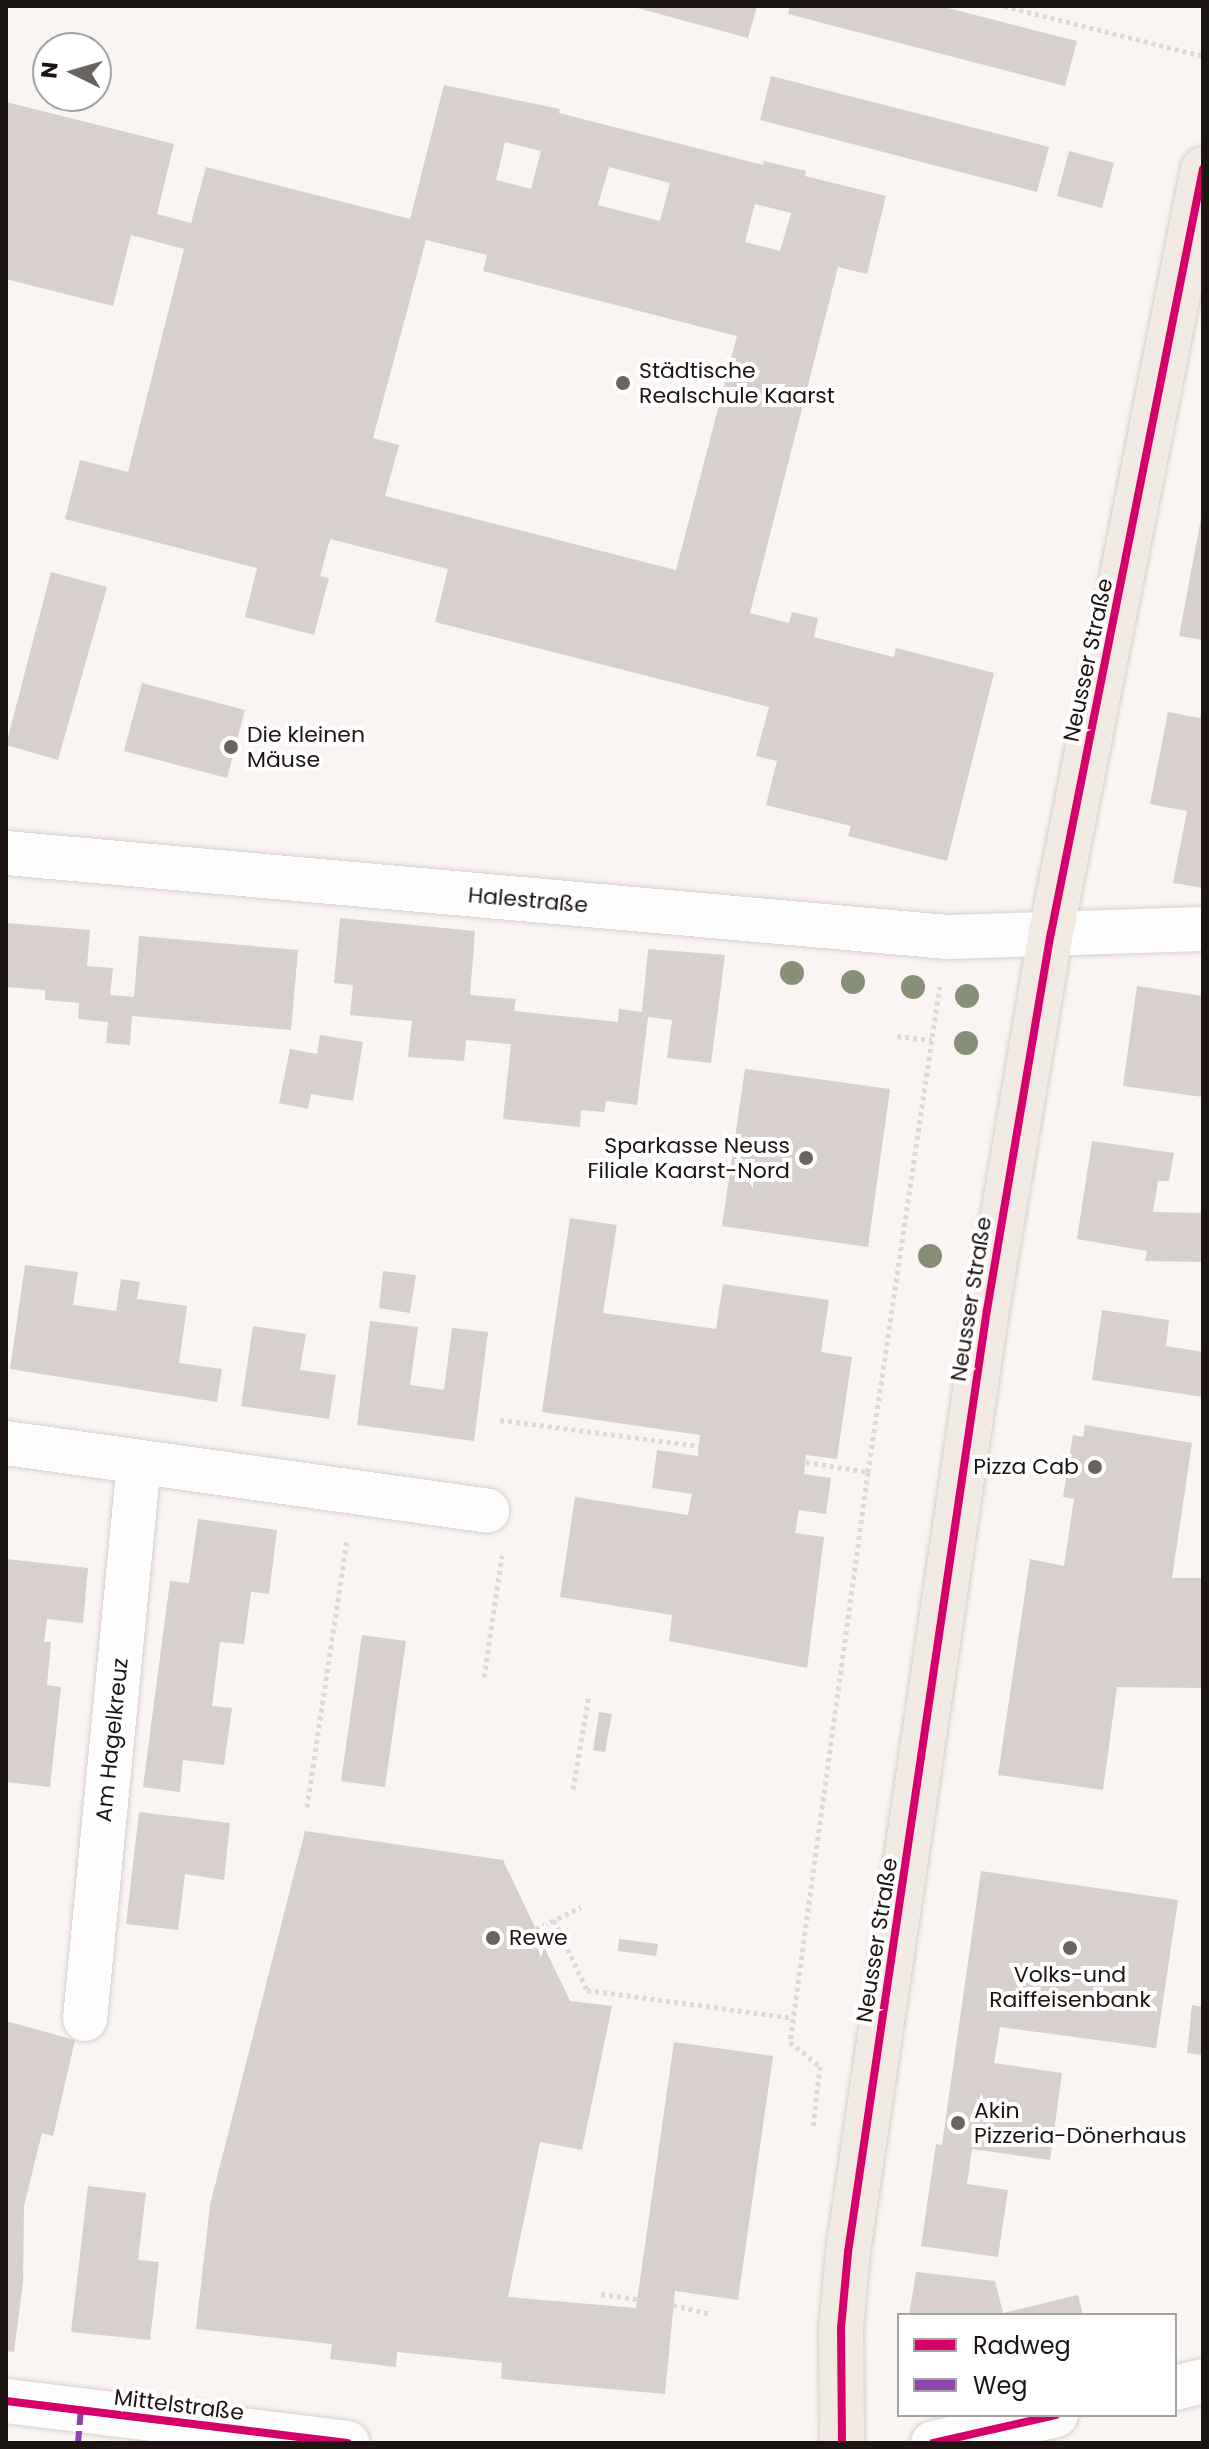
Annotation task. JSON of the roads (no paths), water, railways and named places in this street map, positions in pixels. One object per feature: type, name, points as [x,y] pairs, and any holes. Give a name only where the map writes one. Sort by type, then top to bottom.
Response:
[{"type":"main road","name":"Neusser Straße","points":[[842,2443],[841,2328],[848,2252],[987,1310],[1051,933],[1203,169]]},
{"type":"street","name":"Halestraße","points":[[6,853],[948,937],[1203,929]]},
{"type":"street","points":[[6,1443],[487,1511]]},
{"type":"street","name":"Am Hagelkreuz","points":[[85,2019],[139,1462]]},
{"type":"street","points":[[1177,2388],[1203,2381]]},
{"type":"street","name":"Mittelstraße","points":[[6,2401],[80,2427],[347,2443]]},
{"type":"street","points":[[933,2443],[1047,2417]]},
{"type":"place","name":"Städtische Realschule Kaarst","points":[[623,383]]},
{"type":"place","name":"Die kleinen Mäuse","points":[[231,747]]},
{"type":"place","name":"Sparkasse Neuss Filiale Kaarst-Nord","points":[[806,1158]]},
{"type":"place","name":"Pizza Cab","points":[[1095,1467]]},
{"type":"place","name":"Rewe","points":[[493,1938]]},
{"type":"place","name":"Volks-und Raiffeisenbank","points":[[1070,1948]]},
{"type":"place","name":"Akin Pizzeria-Dönerhaus","points":[[958,2123]]}]
